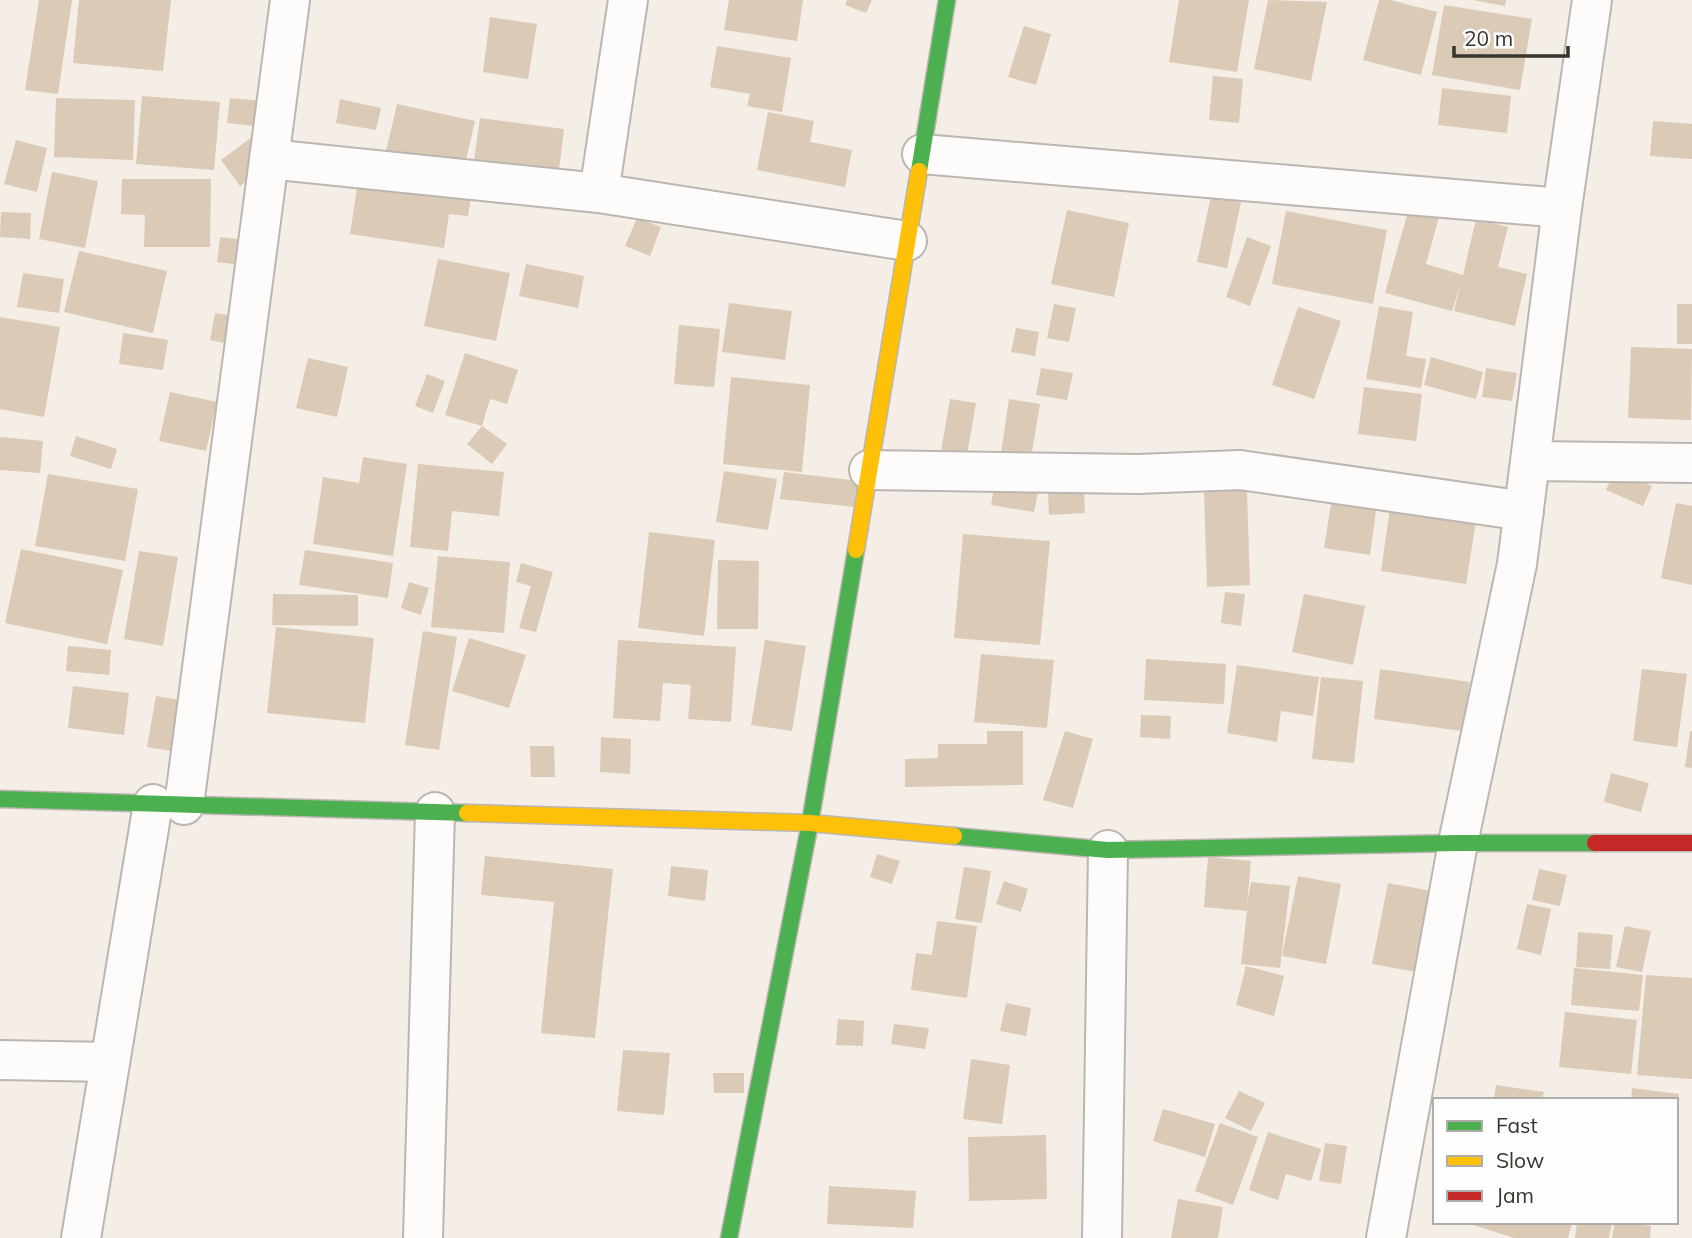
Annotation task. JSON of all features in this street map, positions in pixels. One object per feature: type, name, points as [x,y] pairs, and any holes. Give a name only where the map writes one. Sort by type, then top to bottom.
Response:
[{"type":"street","points":[[81,1238],[110,1062],[169,804],[269,159],[290,0]]},
{"type":"street","points":[[599,193],[628,0]]},
{"type":"street","points":[[729,1238],[810,823],[947,0]]},
{"type":"street","points":[[1386,1238],[1458,843],[1517,564],[1562,208],[1592,0]]},
{"type":"street","points":[[922,154],[1562,208]]},
{"type":"street","points":[[269,159],[599,193],[907,241]]},
{"type":"street","points":[[1531,461],[1692,463]]},
{"type":"street","points":[[869,470],[1138,474],[1240,470],[1524,511]]},
{"type":"street","points":[[0,799],[810,823],[1108,850],[1458,843],[1692,843]]},
{"type":"street","points":[[423,1238],[435,812]]},
{"type":"street","points":[[1102,1238],[1108,850]]},
{"type":"street","points":[[0,1060],[110,1062]]},
{"type":"building","points":[[39,0],[72,0],[58,94],[25,90]]},
{"type":"building","points":[[79,0],[171,0],[163,71],[73,63]]},
{"type":"building","points":[[729,0],[803,0],[797,41],[724,30]]},
{"type":"building","points":[[847,0],[872,0],[866,13],[845,5]]},
{"type":"building","points":[[1179,0],[1249,0],[1237,72],[1169,62]]},
{"type":"building","points":[[1268,0],[1327,2],[1311,81],[1254,69]]},
{"type":"building","points":[[1379,0],[1390,0],[1437,12],[1421,75],[1363,60]]},
{"type":"building","points":[[1473,0],[1506,0],[1505,6]]},
{"type":"building","points":[[1444,5],[1532,19],[1520,90],[1432,75]]},
{"type":"building","points":[[490,17],[537,24],[528,79],[483,72]]},
{"type":"building","points":[[1024,26],[1051,34],[1036,85],[1008,77]]},
{"type":"building","points":[[717,46],[791,58],[782,112],[747,106],[750,94],[710,87]]},
{"type":"building","points":[[1213,76],[1243,79],[1239,123],[1209,120]]},
{"type":"building","points":[[1442,88],[1511,96],[1507,133],[1438,125]]},
{"type":"building","points":[[142,96],[220,102],[214,170],[136,164]]},
{"type":"building","points":[[56,98],[135,100],[133,160],[54,157]]},
{"type":"building","points":[[230,98],[266,101],[264,127],[227,123]]},
{"type":"building","points":[[340,99],[381,108],[376,130],[336,123]]},
{"type":"building","points":[[397,104],[475,121],[462,177],[384,160]]},
{"type":"building","points":[[768,112],[814,121],[810,142],[852,150],[845,187],[757,170]]},
{"type":"building","points":[[480,118],[564,129],[557,186],[472,175]]},
{"type":"building","points":[[1653,121],[1692,124],[1692,159],[1650,156]]},
{"type":"building","points":[[252,137],[271,163],[240,186],[221,160]]},
{"type":"building","points":[[16,140],[47,148],[37,192],[4,184]]},
{"type":"building","points":[[360,168],[473,185],[468,216],[449,214],[444,248],[350,234]]},
{"type":"building","points":[[52,172],[98,181],[85,248],[39,239]]},
{"type":"building","points":[[122,179],[211,179],[210,247],[144,247],[145,215],[121,214]]},
{"type":"building","points":[[1211,196],[1241,202],[1227,268],[1197,262]]},
{"type":"building","points":[[1409,208],[1439,217],[1426,264],[1463,275],[1476,219],[1508,227],[1498,267],[1527,274],[1515,326],[1454,311],[1460,285],[1452,311],[1385,293]]},
{"type":"building","points":[[1067,210],[1129,223],[1114,297],[1051,284]]},
{"type":"building","points":[[1286,211],[1387,230],[1373,304],[1272,284]]},
{"type":"building","points":[[1,212],[31,213],[30,239],[0,237]]},
{"type":"building","points":[[637,218],[661,227],[650,256],[625,246]]},
{"type":"building","points":[[220,237],[262,242],[259,267],[217,262]]},
{"type":"building","points":[[1247,237],[1271,246],[1250,306],[1226,297]]},
{"type":"building","points":[[79,251],[167,271],[153,333],[64,312]]},
{"type":"building","points":[[438,259],[510,273],[496,341],[424,326]]},
{"type":"building","points":[[526,264],[584,276],[578,308],[519,296]]},
{"type":"building","points":[[23,273],[64,279],[59,313],[17,307]]},
{"type":"building","points":[[729,303],[792,311],[785,360],[722,352]]},
{"type":"building","points":[[1054,304],[1076,308],[1069,342],[1047,338]]},
{"type":"building","points":[[1677,304],[1692,304],[1692,344],[1677,344]]},
{"type":"building","points":[[1379,306],[1413,312],[1406,356],[1426,359],[1421,388],[1366,379]]},
{"type":"building","points":[[1298,307],[1341,321],[1314,399],[1272,385]]},
{"type":"building","points":[[215,313],[256,320],[250,348],[210,340]]},
{"type":"building","points":[[0,317],[60,327],[44,417],[0,409]]},
{"type":"building","points":[[679,325],[720,329],[714,387],[674,384]]},
{"type":"building","points":[[1016,328],[1039,332],[1035,356],[1011,352]]},
{"type":"building","points":[[123,333],[168,340],[163,370],[119,364]]},
{"type":"building","points":[[1631,347],[1692,349],[1691,420],[1628,418]]},
{"type":"building","points":[[465,353],[518,370],[507,404],[490,399],[482,426],[445,415]]},
{"type":"building","points":[[1431,357],[1483,372],[1476,399],[1424,385]]},
{"type":"building","points":[[308,358],[348,367],[337,417],[296,408]]},
{"type":"building","points":[[1041,368],[1073,373],[1067,400],[1036,395]]},
{"type":"building","points":[[1486,368],[1517,373],[1512,401],[1482,397]]},
{"type":"building","points":[[427,374],[445,381],[433,413],[415,406]]},
{"type":"building","points":[[731,377],[810,385],[802,472],[723,464]]},
{"type":"building","points":[[1364,387],[1422,394],[1416,441],[1358,434]]},
{"type":"building","points":[[170,392],[217,402],[206,451],[159,441]]},
{"type":"building","points":[[950,399],[976,403],[967,455],[941,451]]},
{"type":"building","points":[[1009,399],[1040,404],[1031,458],[1001,453]]},
{"type":"building","points":[[482,426],[507,444],[492,464],[467,444]]},
{"type":"building","points":[[76,436],[117,449],[111,469],[70,456]]},
{"type":"building","points":[[0,437],[43,441],[40,473],[0,470]]},
{"type":"building","points":[[363,457],[407,464],[393,556],[313,544],[323,477],[359,483]]},
{"type":"building","points":[[418,464],[504,472],[499,516],[452,511],[448,551],[410,547]]},
{"type":"building","points":[[1615,470],[1652,486],[1643,506],[1606,490]]},
{"type":"building","points":[[724,471],[777,479],[768,530],[716,522]]},
{"type":"building","points":[[784,472],[859,481],[855,507],[780,499]]},
{"type":"building","points":[[48,474],[138,489],[125,561],[35,546]]},
{"type":"building","points":[[996,476],[1040,484],[1034,512],[991,505]]},
{"type":"building","points":[[1084,490],[1085,513],[1049,515],[1048,492]]},
{"type":"building","points":[[1247,490],[1250,585],[1207,587],[1204,492]]},
{"type":"building","points":[[1332,498],[1377,504],[1370,555],[1324,548]]},
{"type":"building","points":[[1391,502],[1477,515],[1466,584],[1381,571]]},
{"type":"building","points":[[1676,503],[1692,506],[1692,585],[1661,578]]},
{"type":"building","points":[[649,532],[715,540],[704,636],[638,628]]},
{"type":"building","points":[[963,534],[1050,541],[1040,645],[954,638]]},
{"type":"building","points":[[21,549],[123,570],[107,644],[5,623]]},
{"type":"building","points":[[305,550],[393,563],[388,598],[299,585]]},
{"type":"building","points":[[139,551],[178,557],[163,646],[124,639]]},
{"type":"building","points":[[438,556],[510,562],[504,633],[431,627]]},
{"type":"building","points":[[718,560],[759,561],[758,629],[717,629]]},
{"type":"building","points":[[521,563],[553,572],[536,632],[519,628],[531,586],[516,582]]},
{"type":"building","points":[[409,582],[429,588],[421,615],[401,608]]},
{"type":"building","points":[[1225,592],[1245,594],[1241,626],[1221,623]]},
{"type":"building","points":[[273,594],[358,595],[358,626],[272,625]]},
{"type":"building","points":[[1304,594],[1365,606],[1353,665],[1292,652]]},
{"type":"building","points":[[276,627],[374,638],[365,723],[267,713]]},
{"type":"building","points":[[423,631],[457,637],[439,750],[405,745]]},
{"type":"building","points":[[469,638],[526,655],[509,708],[452,691]]},
{"type":"building","points":[[618,640],[736,647],[731,722],[688,719],[691,685],[663,683],[660,721],[613,718]]},
{"type":"building","points":[[765,640],[806,646],[792,731],[751,725]]},
{"type":"building","points":[[68,646],[111,650],[109,675],[66,671]]},
{"type":"building","points":[[981,654],[1054,660],[1047,728],[974,722]]},
{"type":"building","points":[[1146,659],[1226,664],[1224,704],[1144,700]]},
{"type":"building","points":[[1237,665],[1319,677],[1313,716],[1281,711],[1277,742],[1227,733]]},
{"type":"building","points":[[1380,669],[1470,682],[1462,731],[1374,719]]},
{"type":"building","points":[[1642,669],[1687,674],[1677,747],[1633,741]]},
{"type":"building","points":[[1321,677],[1363,681],[1354,763],[1312,759]]},
{"type":"building","points":[[73,686],[129,693],[124,735],[68,728]]},
{"type":"building","points":[[156,696],[180,700],[171,751],[147,747]]},
{"type":"building","points":[[1141,715],[1171,716],[1170,739],[1140,737]]},
{"type":"building","points":[[987,731],[1023,731],[1023,785],[905,787],[905,759],[938,758],[938,744],[987,744]]},
{"type":"building","points":[[1065,731],[1093,739],[1073,808],[1043,800]]},
{"type":"building","points":[[1692,731],[1692,768],[1685,767]]},
{"type":"building","points":[[601,737],[631,739],[630,774],[600,772]]},
{"type":"building","points":[[530,746],[554,746],[555,777],[531,777]]},
{"type":"building","points":[[1611,773],[1649,783],[1641,812],[1604,802]]},
{"type":"building","points":[[877,854],[900,861],[892,884],[870,877]]},
{"type":"building","points":[[485,856],[613,869],[595,1038],[541,1033],[554,902],[481,895]]},
{"type":"building","points":[[1208,857],[1251,861],[1247,904],[1251,882],[1290,886],[1280,968],[1241,964],[1247,911],[1204,907]]},
{"type":"building","points":[[671,866],[708,870],[705,901],[668,896]]},
{"type":"building","points":[[964,867],[991,871],[982,923],[955,919]]},
{"type":"building","points":[[1539,869],[1567,875],[1560,906],[1532,900]]},
{"type":"building","points":[[1298,876],[1341,884],[1326,964],[1282,956]]},
{"type":"building","points":[[1004,881],[1028,889],[1021,912],[996,904]]},
{"type":"building","points":[[1388,883],[1431,891],[1416,972],[1372,964]]},
{"type":"building","points":[[1527,904],[1551,909],[1541,955],[1517,949]]},
{"type":"building","points":[[937,921],[977,926],[967,998],[911,990],[916,953],[932,955]]},
{"type":"building","points":[[1625,926],[1651,931],[1642,972],[1616,967]]},
{"type":"building","points":[[1578,932],[1613,935],[1610,969],[1576,967]]},
{"type":"building","points":[[1246,966],[1284,976],[1274,1016],[1236,1005]]},
{"type":"building","points":[[1574,968],[1643,975],[1639,1011],[1571,1005]]},
{"type":"building","points":[[1646,975],[1692,978],[1692,1079],[1637,1075]]},
{"type":"building","points":[[1006,1003],[1031,1008],[1026,1036],[1000,1031]]},
{"type":"building","points":[[1565,1012],[1637,1020],[1631,1074],[1559,1067]]},
{"type":"building","points":[[838,1019],[864,1021],[863,1046],[836,1045]]},
{"type":"building","points":[[894,1024],[929,1028],[925,1049],[891,1044]]},
{"type":"building","points":[[623,1050],[670,1053],[664,1115],[617,1111]]},
{"type":"building","points":[[971,1059],[1010,1065],[1002,1124],[963,1119]]},
{"type":"building","points":[[713,1073],[744,1073],[744,1093],[714,1093]]},
{"type":"building","points":[[1496,1085],[1544,1092],[1542,1098],[1494,1098]]},
{"type":"building","points":[[1632,1088],[1679,1094],[1678,1100],[1631,1098]]},
{"type":"building","points":[[1239,1091],[1265,1103],[1251,1131],[1225,1118]]},
{"type":"building","points":[[1163,1109],[1215,1124],[1205,1157],[1153,1141]]},
{"type":"building","points":[[1220,1123],[1258,1137],[1233,1205],[1195,1191]]},
{"type":"building","points":[[1268,1132],[1321,1149],[1311,1181],[1286,1174],[1278,1200],[1249,1190]]},
{"type":"building","points":[[1046,1135],[1047,1199],[969,1201],[968,1137]]},
{"type":"building","points":[[1325,1143],[1347,1146],[1341,1184],[1319,1181]]},
{"type":"building","points":[[829,1186],[916,1191],[913,1228],[827,1224]]},
{"type":"building","points":[[1178,1199],[1223,1207],[1218,1238],[1171,1238]]},
{"type":"building","points":[[1470,1224],[1572,1224],[1568,1238],[1514,1238]]},
{"type":"building","points":[[1577,1224],[1612,1224],[1609,1238],[1575,1238]]},
{"type":"building","points":[[1615,1224],[1651,1226],[1650,1238],[1612,1238]]},
{"type":"traffic: fast","points":[[919,171],[947,0]]},
{"type":"traffic: fast","points":[[729,1238],[810,823],[856,550]]},
{"type":"traffic: fast","points":[[0,799],[467,813]]},
{"type":"traffic: fast","points":[[954,836],[1108,850],[1595,843]]},
{"type":"traffic: slow","points":[[856,550],[919,171]]},
{"type":"traffic: slow","points":[[467,813],[810,823],[954,836]]},
{"type":"traffic: jam","points":[[1595,843],[1692,843]]}]
